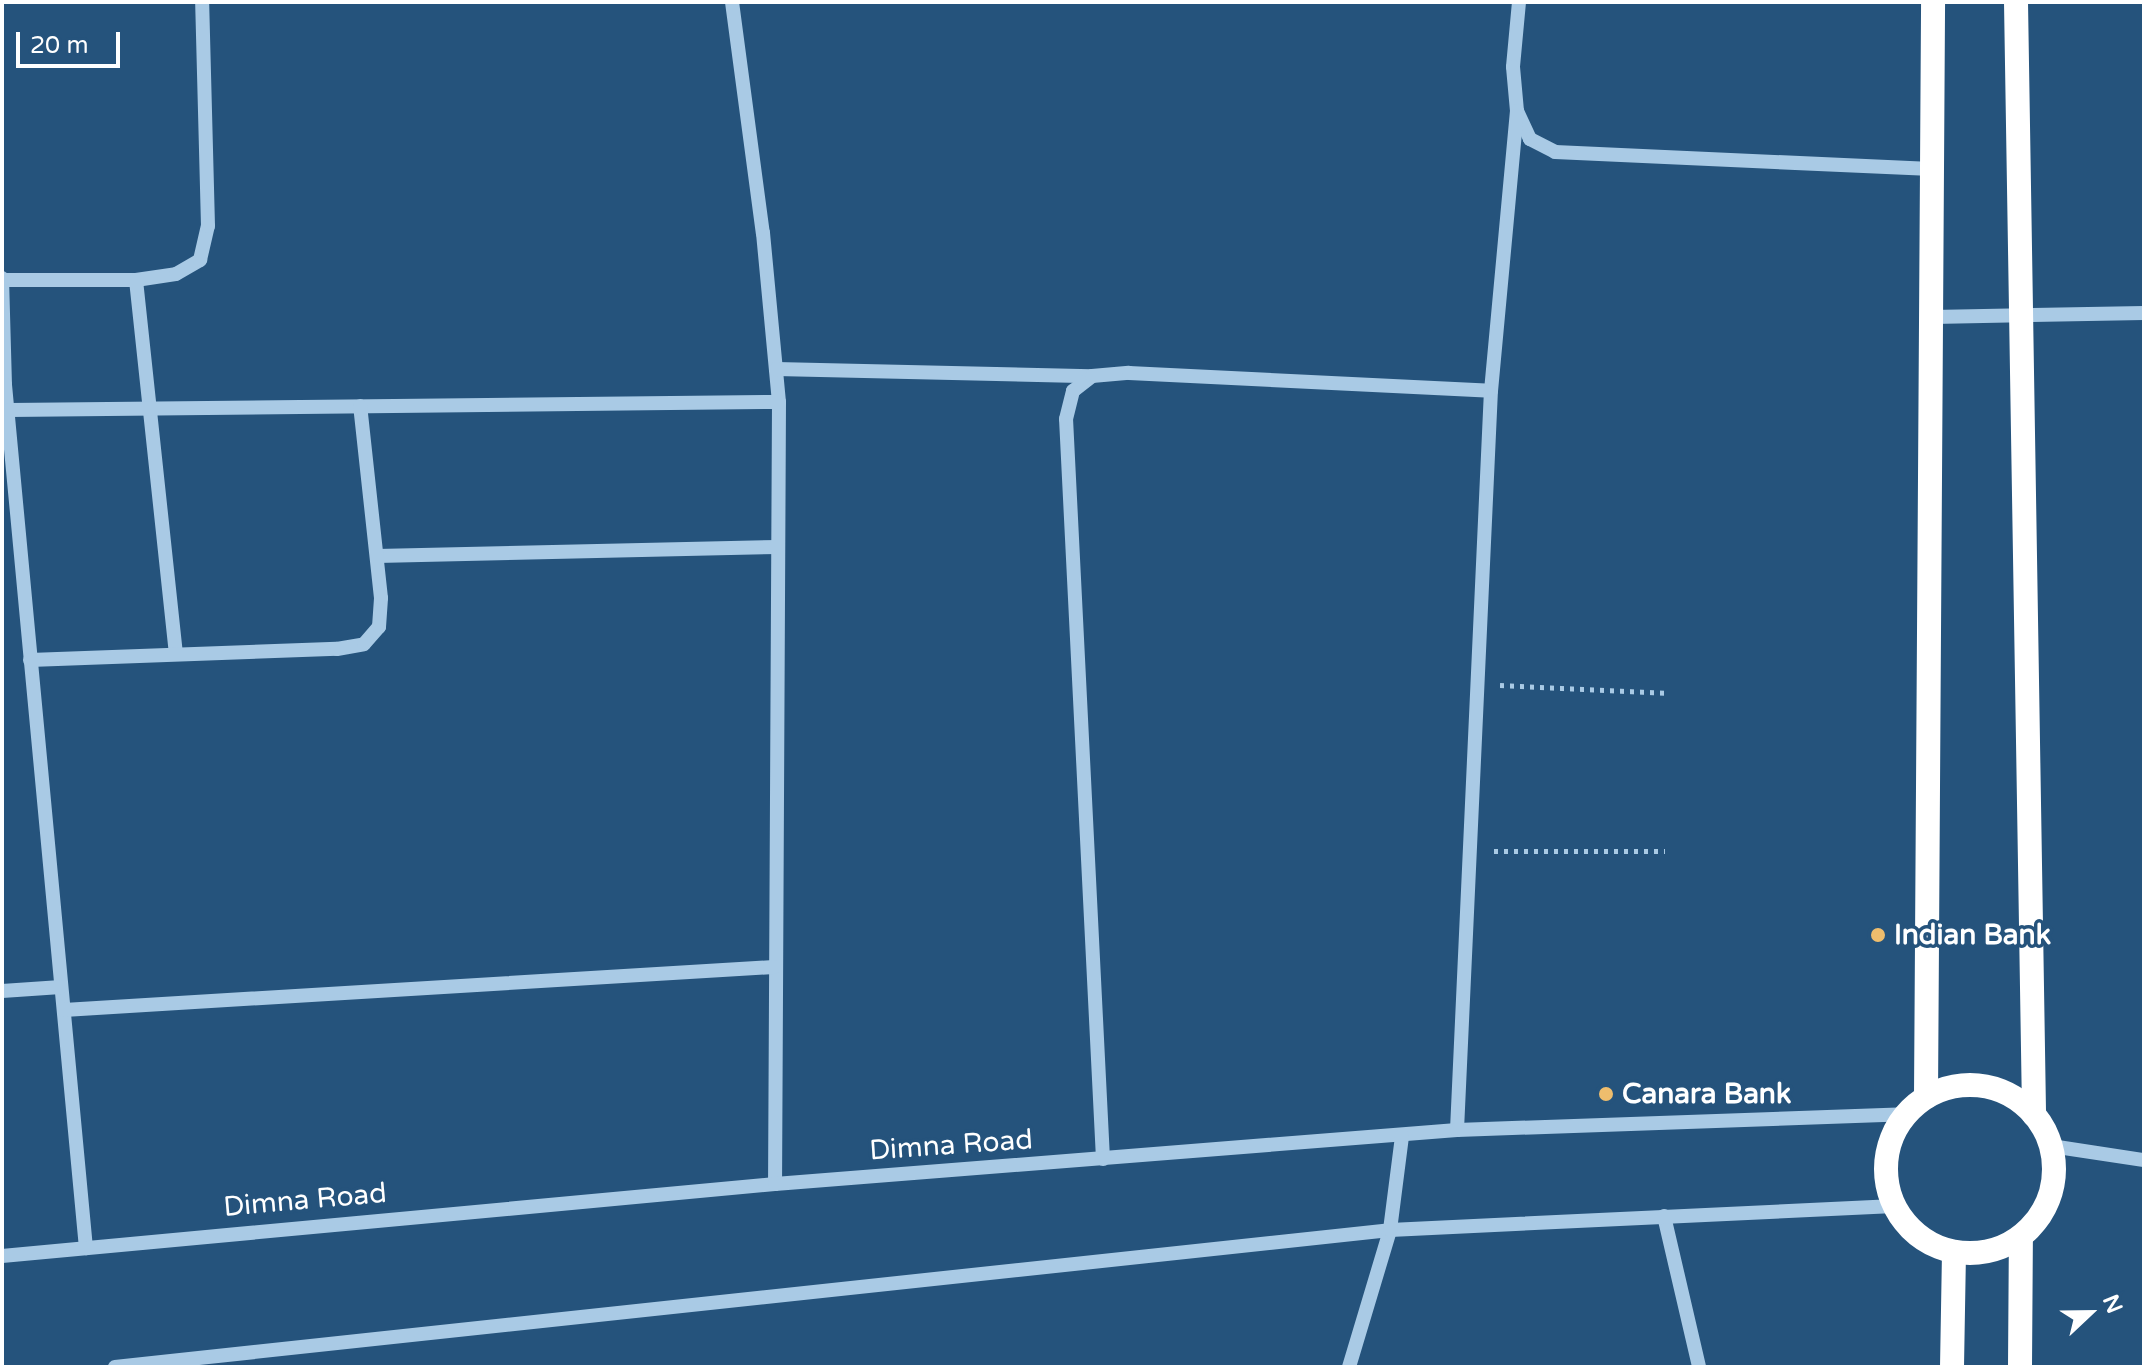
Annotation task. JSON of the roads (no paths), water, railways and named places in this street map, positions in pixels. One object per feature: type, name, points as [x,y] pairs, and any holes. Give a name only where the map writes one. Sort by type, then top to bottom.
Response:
[{"type":"highway","points":[[1926,1097],[1933,2]]},
{"type":"highway","points":[[2016,2],[2034,1115]]},
{"type":"highway","points":[[1977,1085],[1999,1090],[2034,1115],[2051,1146],[2054,1171],[2050,1197],[2039,1219],[2021,1237],[2000,1248],[1977,1254],[1954,1253],[1929,1244],[1909,1228],[1894,1206],[1886,1182],[1886,1158],[1893,1134],[1905,1114],[1926,1097],[1950,1087],[1977,1085]]},
{"type":"highway","points":[[2020,1367],[2021,1237]]},
{"type":"highway","points":[[1952,1367],[1954,1253]]},
{"type":"street","points":[[86,1248],[9,410],[4,385],[2,279],[136,280],[176,274],[200,260],[208,226],[202,2]]},
{"type":"street","points":[[732,2],[763,233],[779,402],[775,1184]]},
{"type":"street","points":[[1457,1130],[1491,391],[1517,111],[1513,67],[1519,2]]},
{"type":"street","points":[[1517,111],[1530,139],[1555,152],[1932,169]]},
{"type":"street","points":[[136,280],[176,652]]},
{"type":"street","points":[[1933,317],[2144,313]]},
{"type":"street","points":[[776,369],[1092,376],[1129,373],[1491,391]]},
{"type":"street","points":[[1092,376],[1073,391],[1066,419],[1103,1159]]},
{"type":"street","points":[[9,410],[779,402]]},
{"type":"street","points":[[30,660],[176,652],[337,649],[364,644],[379,627],[381,598],[360,406]]},
{"type":"street","points":[[377,556],[778,547]]},
{"type":"street","points":[[64,1010],[774,967]]},
{"type":"street","points":[[2,991],[61,987]]},
{"type":"street","name":"Dimna Road","points":[[2,1256],[775,1184],[1457,1130],[1905,1114]]},
{"type":"street","points":[[1349,1367],[1390,1230],[1402,1136]]},
{"type":"street","points":[[2051,1146],[2144,1160]]},
{"type":"street","points":[[115,1367],[1390,1230],[1894,1206]]},
{"type":"street","points":[[1664,1216],[1699,1367]]},
{"type":"place","name":"Indian Bank","points":[[1878,935]]},
{"type":"place","name":"Canara Bank","points":[[1606,1094]]}]
